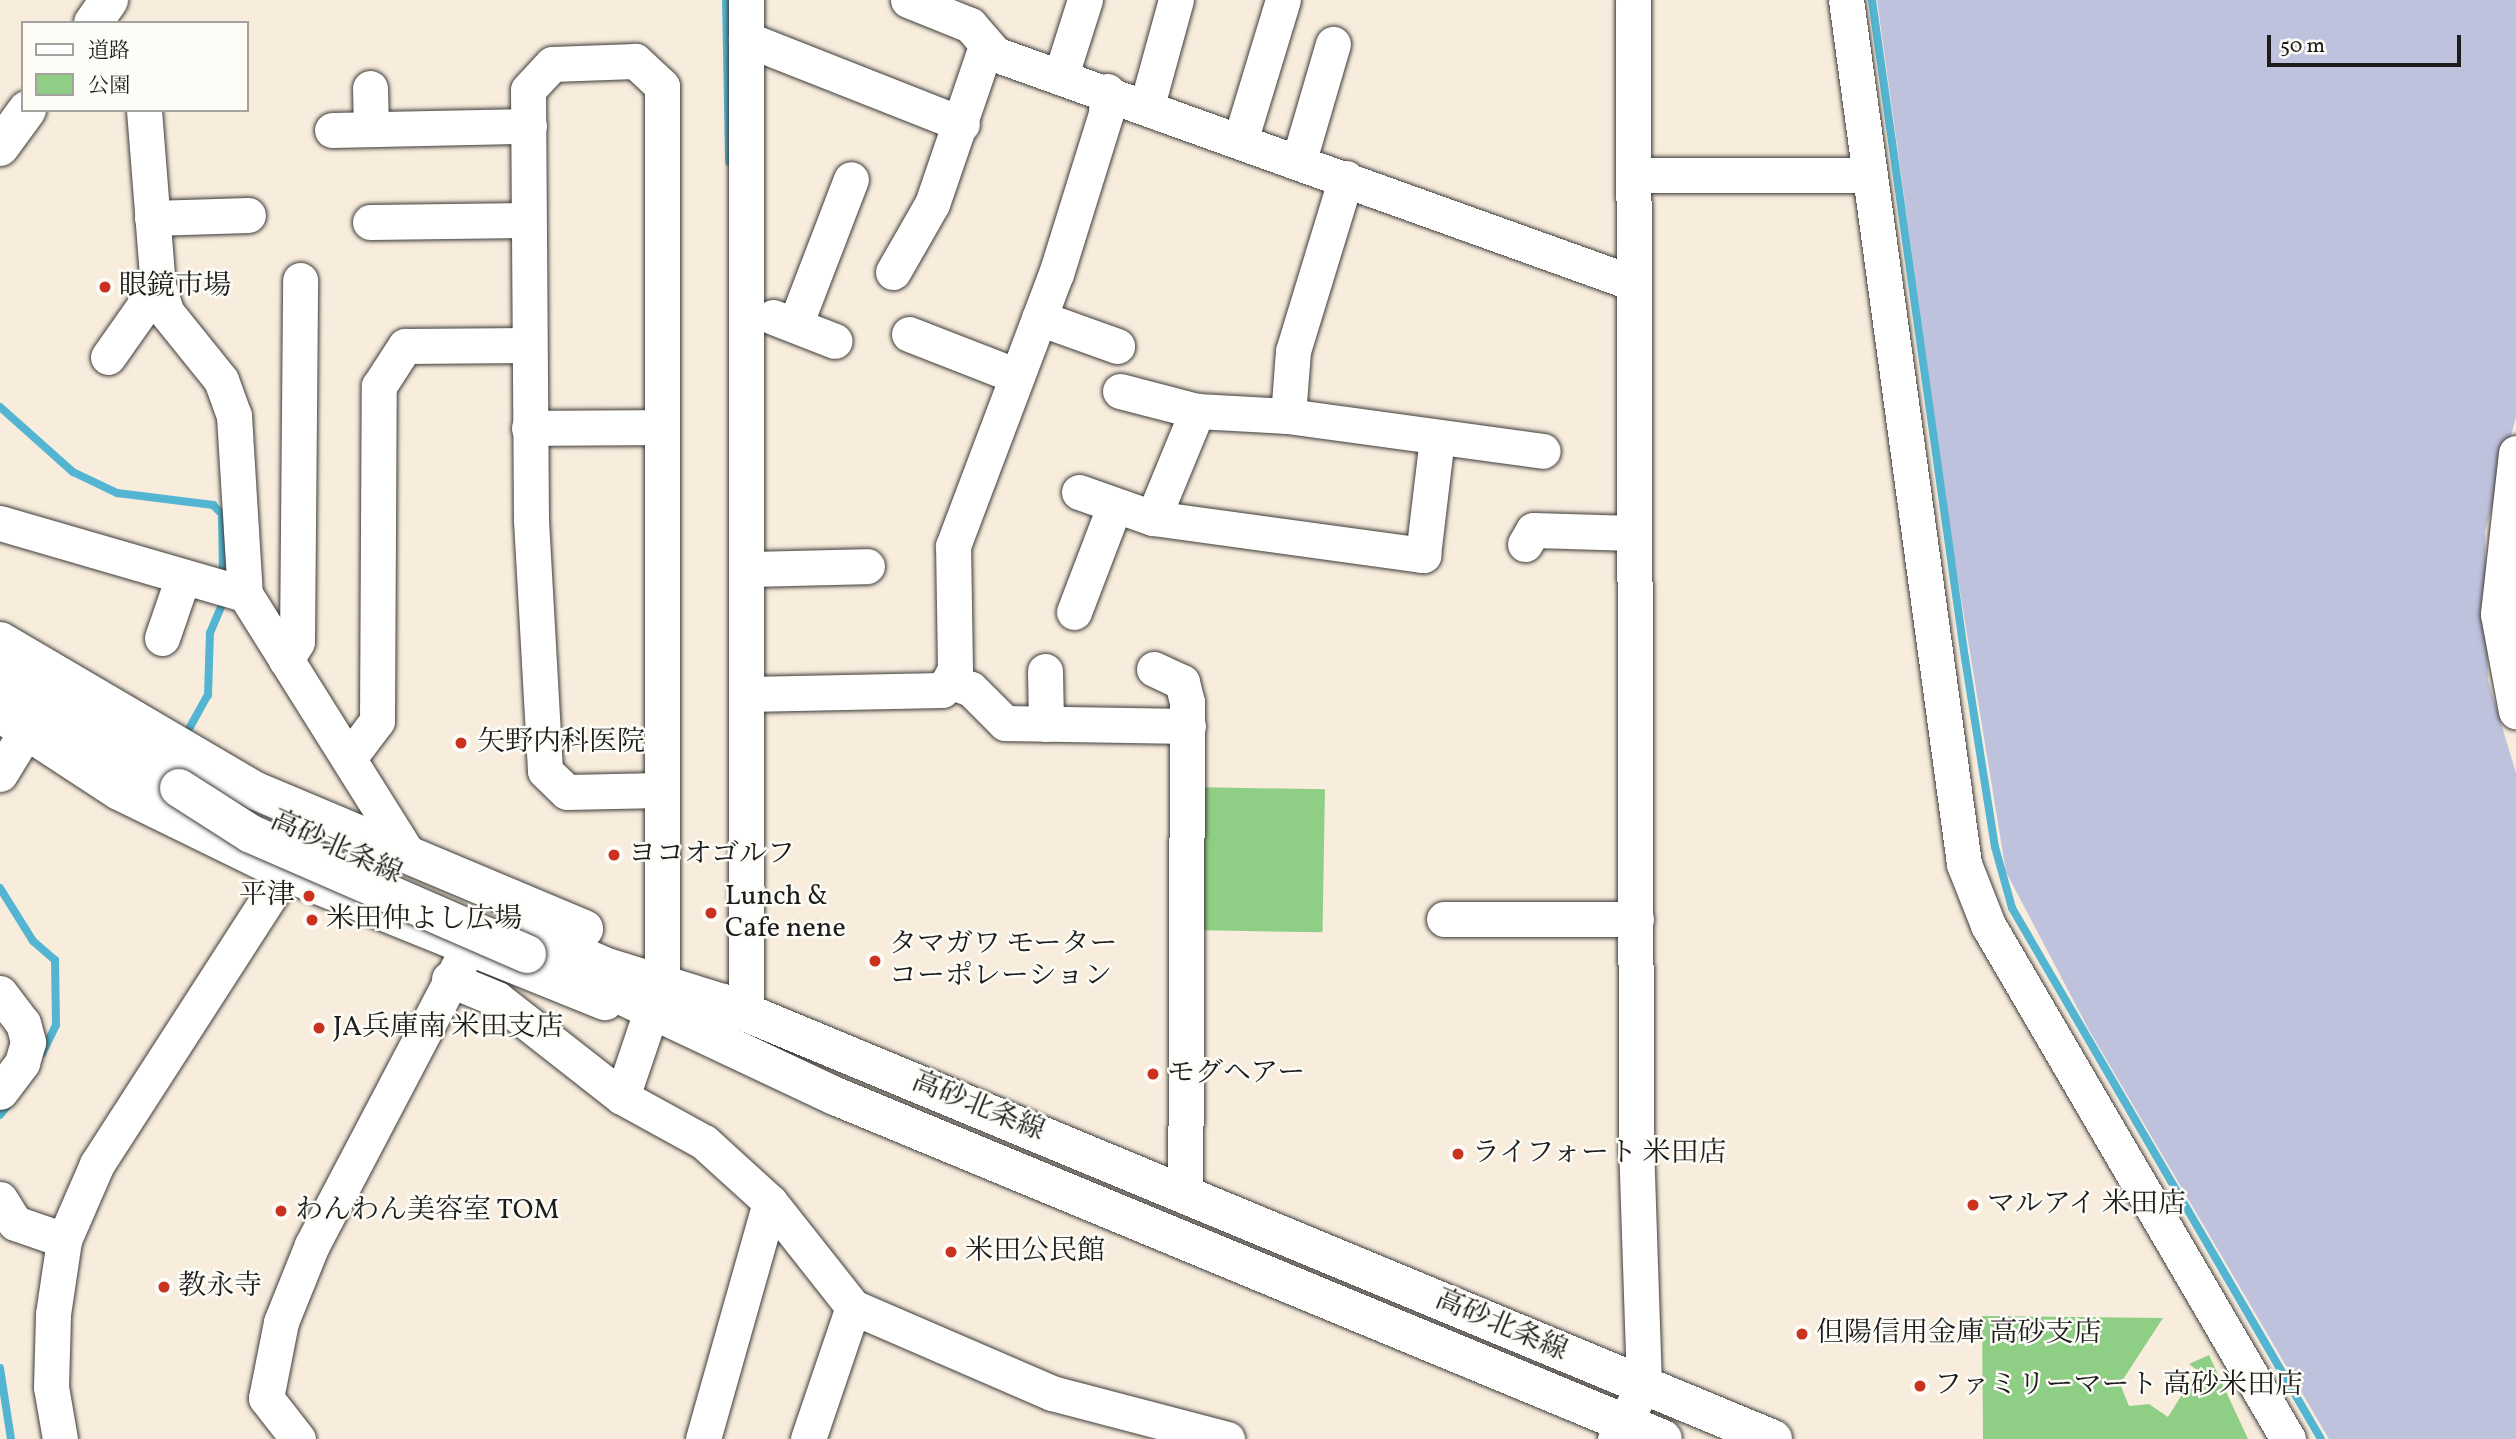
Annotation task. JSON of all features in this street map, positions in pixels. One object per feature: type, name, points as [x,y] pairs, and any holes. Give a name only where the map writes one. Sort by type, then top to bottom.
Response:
[{"type":"main road","points":[[0,147],[26,112]]},
{"type":"main road","points":[[0,641],[182,753],[311,814],[407,851],[614,942],[657,994]]},
{"type":"main road","name":"高砂北条線","points":[[0,676],[179,788],[259,814],[532,945],[604,965],[835,1096],[1619,1431],[1663,1439]]},
{"type":"main road","points":[[13,722],[119,791],[285,872],[458,964],[590,999],[657,994]]},
{"type":"main road","name":"高砂北条線","points":[[657,994],[746,1012],[1773,1439]]},
{"type":"street","points":[[746,0],[746,1012]]},
{"type":"street","points":[[908,0],[978,24],[1060,75],[1241,138],[1633,283]]},
{"type":"street","points":[[1060,75],[1085,0]]},
{"type":"street","points":[[1147,105],[1177,0]]},
{"type":"street","points":[[1241,138],[1283,0]]},
{"type":"street","points":[[1619,1431],[1644,1385],[1636,919],[1633,0]]},
{"type":"street","points":[[1846,0],[1953,809],[1973,895],[2288,1439]]},
{"type":"street","points":[[893,272],[932,204],[962,124],[978,24]]},
{"type":"street","points":[[746,39],[962,124]]},
{"type":"street","points":[[1299,160],[1333,44]]},
{"type":"street","points":[[622,1097],[657,994],[661,790],[659,426],[662,86],[635,61],[552,64],[528,90],[529,428],[545,771],[567,792],[661,790]]},
{"type":"street","points":[[370,88],[371,129]]},
{"type":"street","points":[[747,694],[942,690],[949,681],[955,669],[953,547],[1039,318],[1106,113],[1107,91]]},
{"type":"street","points":[[144,112],[158,286],[167,313],[221,380],[234,416],[245,594],[407,851]]},
{"type":"street","points":[[332,130],[528,126]]},
{"type":"street","points":[[1635,175],[1869,175]]},
{"type":"street","points":[[1288,416],[1293,351],[1346,178]]},
{"type":"street","points":[[795,325],[851,179]]},
{"type":"street","points":[[152,218],[248,215]]},
{"type":"street","points":[[370,222],[528,220]]},
{"type":"street","points":[[286,660],[297,642],[300,280]]},
{"type":"street","points":[[108,357],[158,286]]},
{"type":"street","points":[[748,313],[795,325],[835,341]]},
{"type":"street","points":[[1039,318],[1117,345]]},
{"type":"street","points":[[909,334],[1017,376]]},
{"type":"street","points":[[349,758],[377,721],[379,386],[405,346],[528,345]]},
{"type":"street","points":[[1120,391],[1197,411],[1288,416],[1543,451]]},
{"type":"street","points":[[1153,518],[1197,411]]},
{"type":"street","points":[[529,428],[659,426]]},
{"type":"street","points":[[1079,492],[1114,507],[1153,518],[1423,555],[1437,438]]},
{"type":"street","points":[[2516,453],[2498,614],[2516,711]]},
{"type":"street","points":[[1074,612],[1114,507]]},
{"type":"street","points":[[0,523],[245,594]]},
{"type":"street","points":[[1525,544],[1533,530],[1634,533]]},
{"type":"street","points":[[747,569],[867,566]]},
{"type":"street","points":[[162,638],[183,577]]},
{"type":"street","points":[[1154,669],[1182,682],[1188,726],[1185,1194]]},
{"type":"street","points":[[1045,671],[1046,724]]},
{"type":"street","points":[[949,681],[971,689],[1005,723],[1188,726]]},
{"type":"street","points":[[0,774],[13,722]]},
{"type":"street","points":[[60,1439],[51,1387],[53,1314],[64,1240],[97,1164],[285,872],[311,814]]},
{"type":"street","points":[[1444,919],[1636,919]]},
{"type":"street","points":[[298,1439],[266,1398],[281,1322],[312,1245],[458,964],[497,999],[622,1097],[704,1142],[770,1202],[853,1307],[1052,1393],[1209,1436]]},
{"type":"street","points":[[0,993],[23,1023],[28,1042],[22,1063],[0,1092]]},
{"type":"street","points":[[0,1199],[15,1223],[64,1240]]},
{"type":"street","points":[[703,1439],[770,1202]]},
{"type":"street","points":[[808,1439],[853,1307]]},
{"type":"shaded area","points":[[1877,0],[2516,0],[2516,417],[2485,532],[2488,680],[2516,773],[2516,1439],[2329,1439],[2089,1030],[2006,872],[1952,543]]},
{"type":"green space","points":[[1192,787],[1325,789],[1322,932],[1190,930]]},
{"type":"green space","points":[[1982,1316],[2163,1318],[2120,1384],[2129,1406],[2149,1404],[2168,1417],[2197,1370],[2189,1364],[2209,1355],[2248,1439],[1983,1439]]},
{"type":"waterway","points":[[726,0],[729,162]]},
{"type":"waterway","points":[[1872,0],[1965,658],[1995,847],[2012,908],[2321,1439]]},
{"type":"waterway","points":[[0,407],[73,472],[117,493],[213,505],[222,514],[223,579]]},
{"type":"waterway","points":[[190,727],[208,695],[210,633],[222,605]]},
{"type":"waterway","points":[[0,888],[33,941],[55,960],[56,1025],[42,1054]]},
{"type":"waterway","points":[[0,1115],[10,1102]]},
{"type":"waterway","points":[[0,1368],[11,1439]]},
{"type":"place","name":"眼鏡市場","points":[[105,287]]},
{"type":"place","name":"矢野内科医院","points":[[461,743]]},
{"type":"place","name":"ヨコオゴルフ","points":[[614,855]]},
{"type":"place","name":"平津","points":[[309,896]]},
{"type":"place","name":"Lunch & Cafe nene","points":[[711,913]]},
{"type":"place","name":"米田仲よし広場","points":[[312,920]]},
{"type":"place","name":"タマガワ モーター コーポレーション","points":[[875,961]]},
{"type":"place","name":"JA兵庫南 米田支店","points":[[319,1028]]},
{"type":"place","name":"モグヘアー","points":[[1153,1074]]},
{"type":"place","name":"ライフォート 米田店","points":[[1458,1154]]},
{"type":"place","name":"マルアイ 米田店","points":[[1973,1205]]},
{"type":"place","name":"わんわん美容室 TOM","points":[[281,1211]]},
{"type":"place","name":"米田公民館","points":[[951,1252]]},
{"type":"place","name":"教永寺","points":[[164,1287]]},
{"type":"place","name":"但陽信用金庫 高砂支店","points":[[1802,1334]]},
{"type":"place","name":"ファミリーマート 高砂米田店","points":[[1920,1386]]}]
